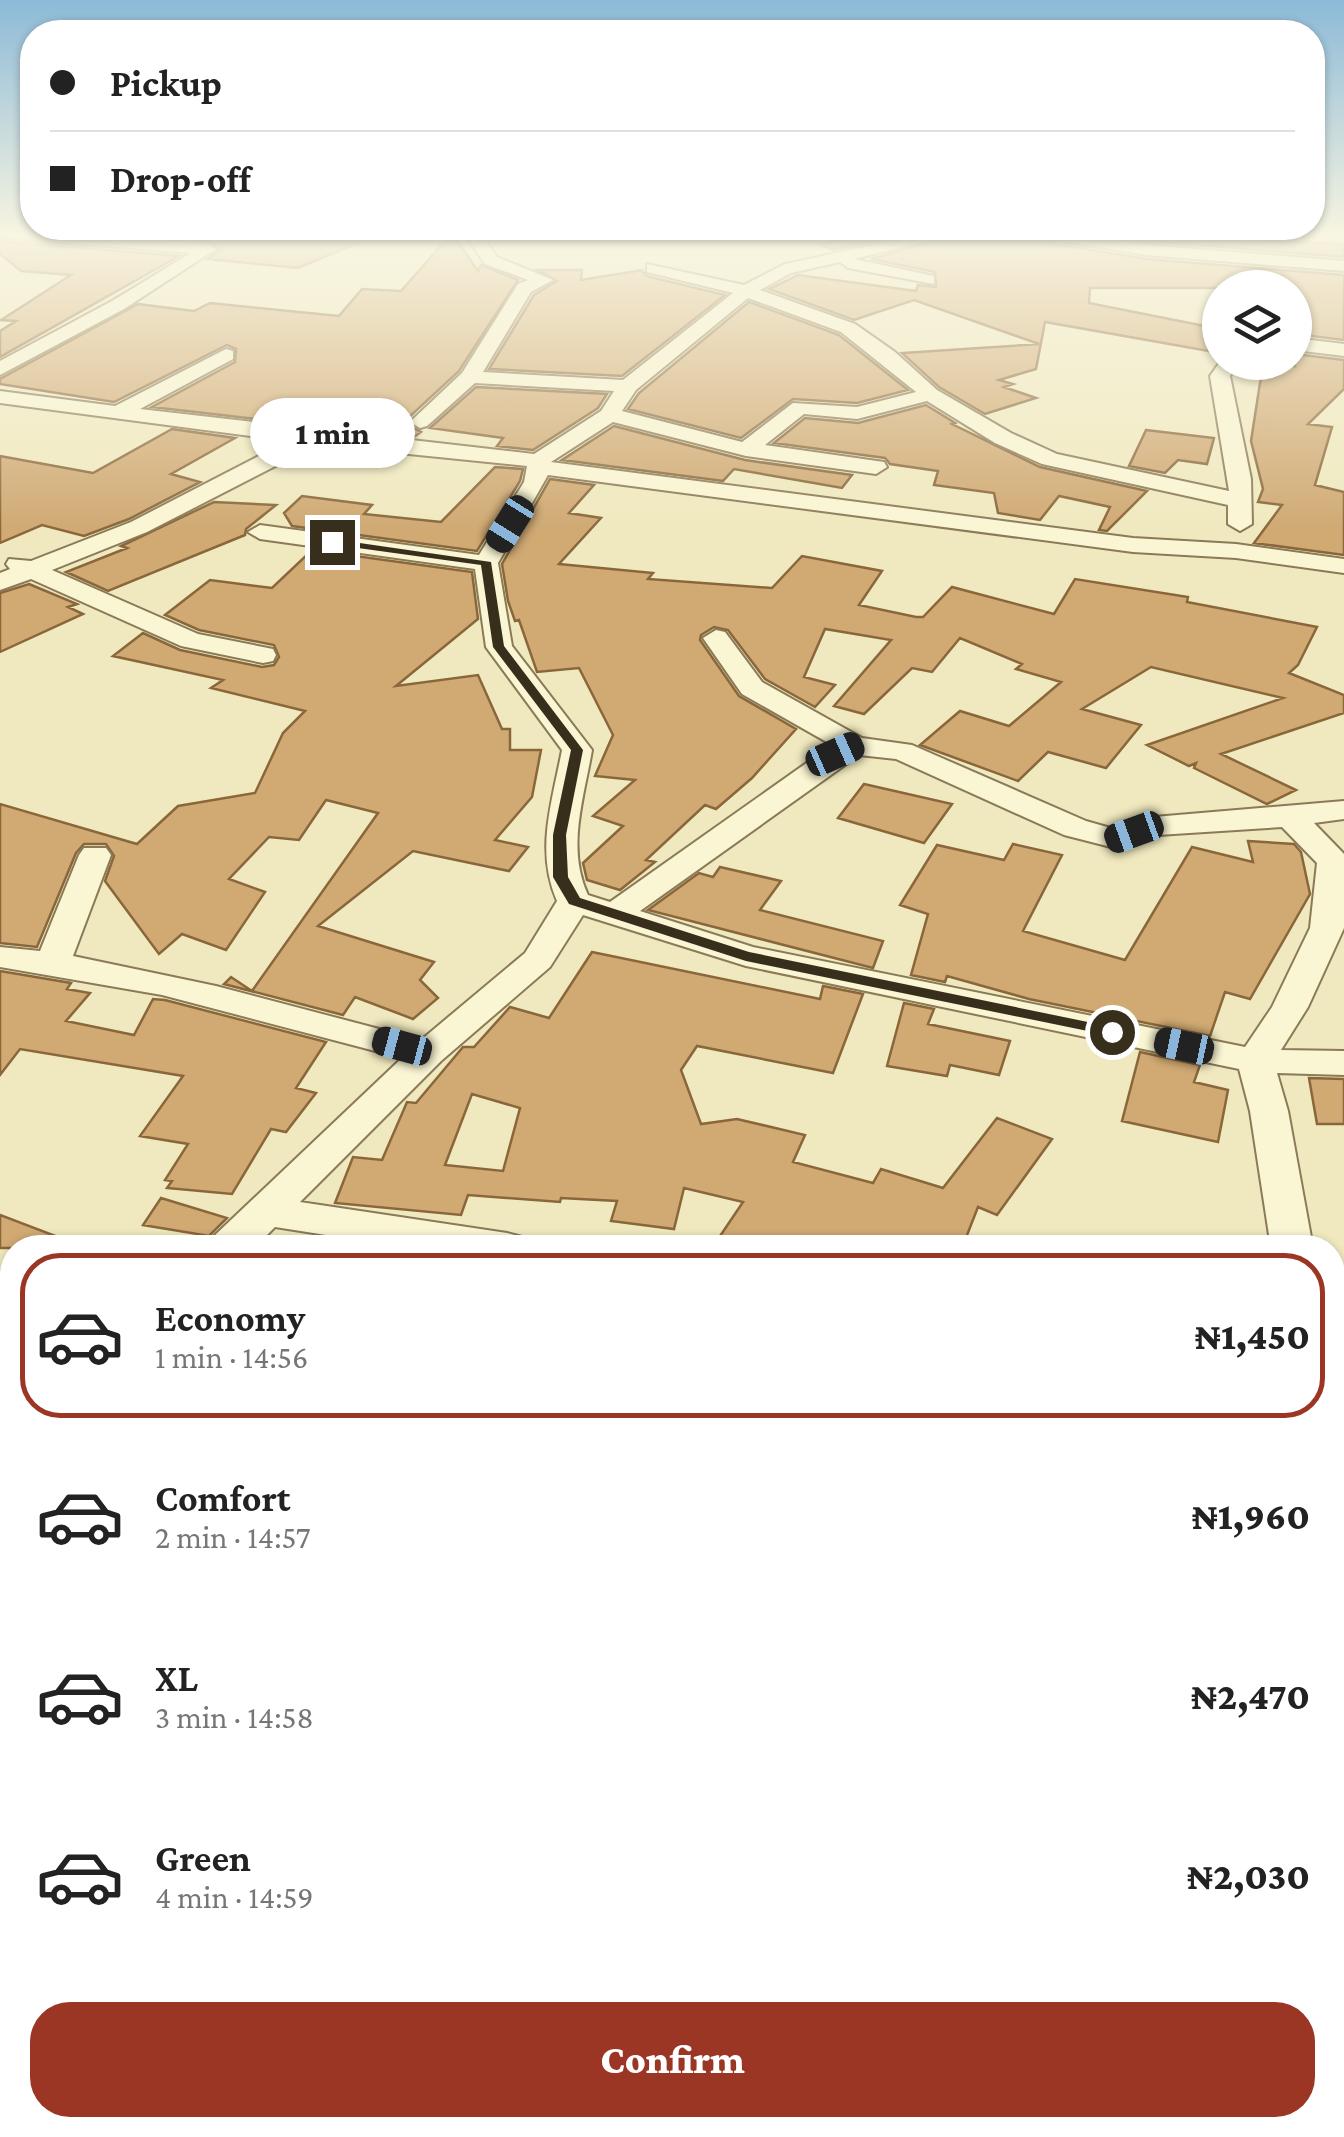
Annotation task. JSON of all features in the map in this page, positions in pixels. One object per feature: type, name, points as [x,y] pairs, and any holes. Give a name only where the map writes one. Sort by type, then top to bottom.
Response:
[{"type":"street","points":[[0,369],[67,333]]},
{"type":"street","points":[[420,422],[470,377],[497,333]]},
{"type":"street","points":[[695,333],[628,386],[609,415],[538,464],[535,482],[486,562],[499,647],[577,750],[560,835],[560,877],[574,901],[746,956],[1256,1061],[1344,1063]]},
{"type":"street","points":[[855,333],[930,394],[1050,460],[1237,500]]},
{"type":"street","points":[[1312,346],[1344,350]]},
{"type":"street","points":[[120,412],[226,355]]},
{"type":"street","points":[[470,377],[628,386]]},
{"type":"street","points":[[1221,380],[1240,479],[1236,551]]},
{"type":"street","points":[[746,449],[800,407],[858,412],[930,394]]},
{"type":"street","points":[[0,397],[120,412],[298,443],[338,441],[538,464],[1133,545],[1236,551],[1344,566]]},
{"type":"street","points":[[609,415],[670,426],[672,433],[746,449],[876,467]]},
{"type":"street","points":[[0,582],[139,527],[298,443]]},
{"type":"street","points":[[777,496],[807,459]]},
{"type":"street","points":[[260,532],[486,562]]},
{"type":"street","points":[[0,556],[190,640],[263,655]]},
{"type":"street","points":[[716,638],[752,688],[855,746],[902,751],[1074,828],[1115,840],[1154,826],[1344,810]]},
{"type":"street","points":[[614,914],[835,754],[855,746]]},
{"type":"street","points":[[1290,817],[1333,861],[1327,928],[1290,1007],[1256,1061],[1269,1111],[1290,1235]]},
{"type":"street","points":[[53,962],[96,855]]},
{"type":"street","points":[[241,1235],[428,1053],[538,960],[574,901]]},
{"type":"street","points":[[0,957],[53,962],[169,985],[428,1053]]},
{"type":"street","points":[[266,1211],[422,1235]]},
{"type":"building","points":[[0,333],[43,333],[0,357]]},
{"type":"building","points":[[85,333],[484,333],[459,371],[407,419],[408,425],[421,432],[414,437],[152,407],[235,362],[236,349],[227,345],[114,402],[0,384],[0,379]]},
{"type":"building","points":[[511,333],[677,333],[622,376],[489,369]]},
{"type":"building","points":[[712,333],[833,333],[908,390],[857,403],[793,399],[741,438],[628,409],[639,393]]},
{"type":"building","points":[[1007,333],[1043,333],[1036,369],[999,380],[1013,384],[1004,387],[1036,398],[985,414],[939,387],[902,353],[1039,344]]},
{"type":"building","points":[[1106,333],[1202,333],[1202,350]]},
{"type":"building","points":[[1312,333],[1344,333],[1344,340],[1312,336]]},
{"type":"building","points":[[1312,356],[1344,360],[1344,389],[1308,424],[1332,427],[1315,485],[1344,492],[1344,555],[1254,543],[1282,505],[1258,502],[1263,489],[1251,441],[1260,383],[1312,380]]},
{"type":"building","points":[[476,387],[607,394],[598,408],[533,450],[497,446],[503,438],[430,428]]},
{"type":"building","points":[[926,405],[955,423],[952,424],[1040,467],[1147,491],[1107,531],[1099,530],[1110,507],[1059,496],[1040,520],[998,513],[994,493],[934,485],[938,471],[890,464],[885,458],[774,443],[805,418],[858,423]]},
{"type":"building","points":[[614,426],[745,460],[852,475],[842,488],[734,469],[723,481],[562,460]]},
{"type":"building","points":[[172,429],[235,438],[171,474],[200,482],[129,519],[84,536],[42,525],[0,543],[0,456],[93,473]]},
{"type":"building","points":[[1146,430],[1214,438],[1207,464],[1178,460],[1165,473],[1129,466]]},
{"type":"building","points":[[495,467],[523,469],[520,481],[477,551],[292,526],[284,513],[302,496],[372,505],[364,514],[441,522]]},
{"type":"building","points":[[550,479],[594,485],[569,513],[601,518],[559,564],[653,573],[648,579],[772,588],[802,556],[882,571],[859,605],[916,617],[923,617],[952,587],[1054,614],[1075,579],[1188,597],[1187,602],[1317,627],[1298,665],[1289,673],[1344,695],[1344,713],[1221,754],[1296,790],[1267,804],[1194,768],[1196,763],[1189,766],[1147,745],[1283,698],[1151,667],[1082,709],[1141,725],[1106,768],[1048,752],[1018,781],[920,745],[960,711],[1009,726],[1061,682],[1016,669],[1022,664],[960,638],[932,672],[912,668],[864,714],[834,706],[891,640],[825,629],[804,677],[835,685],[815,707],[765,679],[728,630],[714,627],[700,640],[739,696],[796,729],[752,778],[716,809],[705,805],[646,860],[655,862],[620,890],[587,880],[583,863],[623,826],[593,816],[635,780],[595,776],[613,735],[579,668],[537,672],[508,601],[502,564]]},
{"type":"building","points":[[214,502],[276,505],[246,529],[245,535],[108,591],[66,572],[127,548],[121,546]]},
{"type":"building","points":[[312,550],[472,572],[478,619],[396,686],[478,675],[502,729],[510,729],[510,750],[541,750],[532,797],[495,840],[528,847],[509,871],[413,851],[318,926],[434,962],[420,980],[438,998],[413,1019],[355,997],[343,1015],[224,984],[231,977],[252,991],[378,813],[326,800],[299,840],[269,837],[229,879],[265,892],[226,950],[182,934],[159,954],[105,881],[114,856],[106,844],[84,844],[76,853],[37,947],[0,943],[0,804],[137,844],[178,806],[255,793],[283,733],[305,711],[211,688],[223,680],[113,656],[143,633],[180,650],[262,667],[274,665],[279,657],[274,645],[199,630],[165,615],[210,580],[272,588]]},
{"type":"building","points":[[29,584],[77,604],[68,607],[83,614],[0,652],[0,593]]},
{"type":"building","points":[[864,784],[952,804],[924,843],[838,818]]},
{"type":"building","points":[[1248,841],[1294,844],[1301,852],[1310,894],[1250,999],[1225,992],[1210,1036],[1029,999],[947,976],[945,982],[911,975],[928,914],[900,905],[937,845],[1004,860],[1013,844],[1062,855],[1023,931],[1125,960],[1192,847],[1253,862]]},
{"type":"building","points":[[720,867],[781,881],[760,910],[883,941],[873,968],[648,910],[699,873],[713,877]]},
{"type":"building","points":[[592,952],[820,999],[823,986],[863,994],[833,1073],[697,1046],[681,1070],[701,1124],[737,1119],[805,1135],[793,1162],[873,1183],[881,1169],[943,1188],[997,1118],[1052,1139],[997,1215],[978,1207],[967,1235],[721,1235],[743,1202],[684,1188],[674,1229],[611,1221],[617,1201],[561,1198],[560,1202],[468,1195],[461,1215],[335,1203],[353,1157],[382,1160],[407,1102],[416,1103],[463,1047],[474,1047],[510,1007],[549,1018]],"holes":[[[472,1094],[520,1108],[503,1171],[445,1165]]]},
{"type":"building","points":[[0,971],[71,983],[67,989],[90,993],[66,1021],[134,1035],[153,999],[326,1042],[296,1088],[316,1093],[286,1132],[271,1129],[232,1194],[167,1188],[172,1181],[165,1180],[188,1144],[140,1136],[183,1076],[20,1049],[0,1075]]},
{"type":"building","points":[[904,1003],[934,1009],[928,1024],[1010,1041],[999,1075],[950,1065],[947,1076],[887,1066]]},
{"type":"building","points":[[1140,1052],[1200,1065],[1194,1082],[1228,1090],[1218,1142],[1122,1121]]},
{"type":"building","points":[[1309,1078],[1344,1079],[1344,1124],[1317,1124]]},
{"type":"building","points":[[161,1198],[227,1218],[210,1235],[143,1225]]},
{"type":"building","points":[[0,1215],[53,1235],[0,1235]]},
{"type":"route","points":[[332,542],[486,562],[499,647],[577,750],[560,835],[560,877],[574,901],[746,956],[1112,1032]]}]
